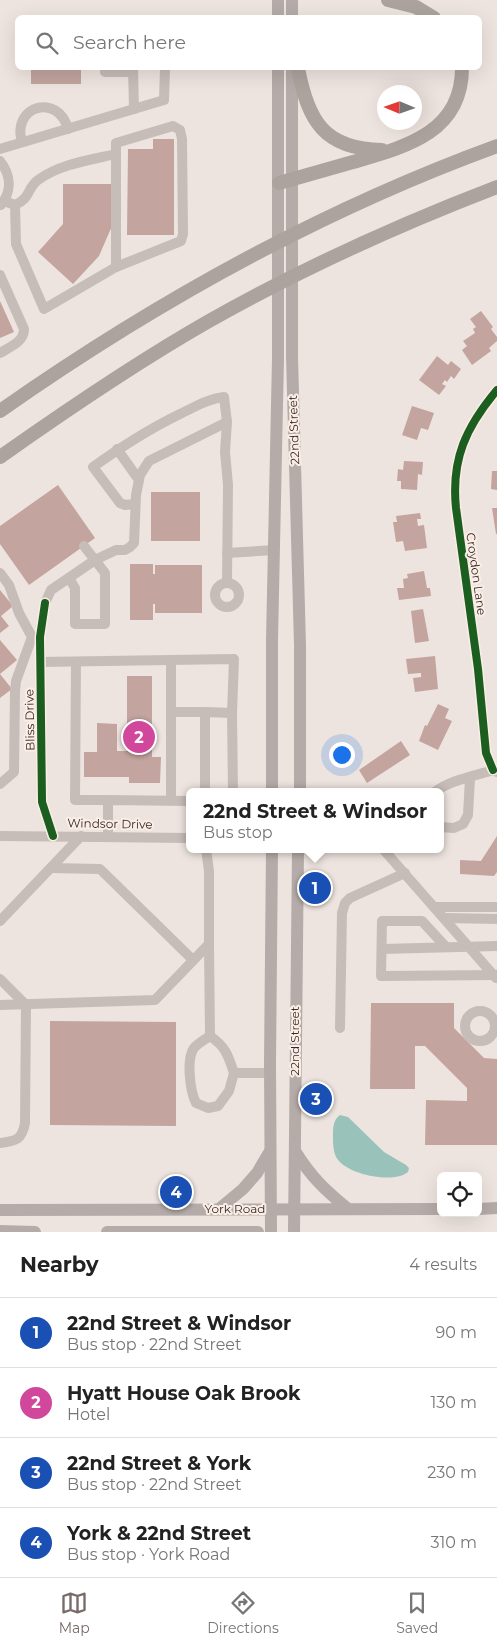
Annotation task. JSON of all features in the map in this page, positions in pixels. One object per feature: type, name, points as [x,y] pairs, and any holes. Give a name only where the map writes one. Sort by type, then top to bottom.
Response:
[{"type":"highway","points":[[388,0],[416,7],[429,15]]},
{"type":"highway","points":[[298,70],[302,90],[311,114],[320,128],[332,138],[344,144],[374,150],[393,151]]},
{"type":"highway","points":[[279,183],[393,151],[426,136],[447,116],[457,100],[462,80],[462,70]]},
{"type":"highway","points":[[0,411],[117,333],[246,259],[363,200],[497,146]]},
{"type":"highway","points":[[0,457],[115,379],[232,308],[336,255],[441,209],[497,187]]},
{"type":"main road","name":"22nd Street","points":[[272,788],[278,325],[278,70]]},
{"type":"main road","name":"22nd Street","points":[[292,70],[293,324],[300,645],[300,788]]},
{"type":"main road","name":"22nd Street","points":[[271,1232],[272,853]]},
{"type":"main road","name":"22nd Street","points":[[294,1232],[298,853]]},
{"type":"main road","points":[[219,1209],[243,1189],[257,1173],[270,1151]]},
{"type":"main road","points":[[295,1151],[306,1170],[318,1184],[348,1209]]},
{"type":"main road","points":[[482,1209],[497,1208]]},
{"type":"main road","name":"York Road","points":[[0,1210],[437,1209]]},
{"type":"main road","points":[[0,1231],[35,1232]]},
{"type":"main road","name":"York Road","points":[[107,1232],[258,1232]]},
{"type":"street","points":[[105,70],[105,72],[133,70],[134,109]]},
{"type":"street","points":[[0,149],[164,100],[165,70]]},
{"type":"street","points":[[22,142],[20,127],[27,114],[34,109],[48,108],[56,110],[62,115],[68,129]]},
{"type":"street","points":[[15,205],[16,244],[44,309],[116,267],[181,241],[183,234],[182,139],[180,130],[173,126],[116,142],[116,267]]},
{"type":"street","points":[[0,161],[9,179],[8,190],[2,204],[15,205],[24,201],[35,182],[53,170],[116,154]]},
{"type":"street","points":[[0,275],[24,329],[24,335],[21,340],[0,353]]},
{"type":"street","name":"Croydon Lane","points":[[495,771],[486,753],[478,669],[454,482],[460,450],[466,434],[482,408],[497,390]]},
{"type":"street","points":[[135,504],[126,505],[120,503],[94,467],[117,450],[160,424],[209,399],[224,397],[227,422],[225,452],[228,485],[227,583]]},
{"type":"street","points":[[84,546],[96,560],[105,573],[105,624],[75,624],[75,588],[69,578],[96,560],[116,550],[125,550],[134,543],[138,480],[149,460],[227,422]]},
{"type":"street","points":[[117,450],[138,480]]},
{"type":"street","points":[[227,552],[274,550]]},
{"type":"street","points":[[0,572],[9,585],[19,612],[36,637],[16,681],[14,772],[0,784]]},
{"type":"street","name":"Bliss Drive","points":[[53,836],[42,802],[40,662],[36,637],[45,603],[51,590],[69,578]]},
{"type":"street","points":[[40,662],[234,659],[232,788]]},
{"type":"street","points":[[171,660],[171,800]]},
{"type":"street","points":[[76,662],[74,800],[186,801]]},
{"type":"street","points":[[171,712],[232,713]]},
{"type":"street","points":[[205,712],[205,788]]},
{"type":"street","points":[[440,788],[454,782],[495,771]]},
{"type":"street","points":[[444,827],[454,828],[463,824],[468,815],[470,778]]},
{"type":"street","points":[[108,800],[108,836]]},
{"type":"street","name":"Windsor Drive","points":[[0,836],[186,838]]},
{"type":"street","points":[[0,921],[81,836]]},
{"type":"street","points":[[207,853],[209,871],[210,1036]]},
{"type":"street","points":[[387,853],[496,977]]},
{"type":"street","points":[[51,868],[100,869],[193,960]]},
{"type":"street","points":[[340,1028],[342,913],[345,903],[350,898],[405,873]]},
{"type":"street","points":[[434,907],[497,907]]},
{"type":"street","points":[[444,918],[497,919]]},
{"type":"street","points":[[446,946],[422,921],[382,921],[381,976],[496,977]]},
{"type":"street","points":[[0,1006],[156,1000],[209,944]]},
{"type":"street","points":[[382,949],[497,946]]},
{"type":"street","points":[[0,979],[26,1005],[25,1123],[22,1136],[14,1142],[0,1143]]},
{"type":"street","points":[[210,1036],[221,1044],[229,1056],[234,1073],[229,1091],[218,1106],[208,1108],[196,1102],[191,1093],[190,1073],[192,1050],[210,1036]]},
{"type":"street","points":[[234,1073],[270,1073]]},
{"type":"water","points":[[340,1115],[348,1117],[384,1152],[406,1165],[409,1168],[408,1172],[402,1176],[373,1176],[362,1174],[339,1161],[334,1153],[333,1133],[334,1124]]},
{"type":"building","points":[[31,70],[81,70],[81,84],[31,84]]},
{"type":"building","points":[[153,139],[174,139],[174,235],[127,235],[128,149],[153,149]]},
{"type":"building","points":[[63,184],[112,184],[112,226],[99,256],[73,284],[38,252],[63,224]]},
{"type":"building","points":[[0,301],[14,332],[0,338]]},
{"type":"building","points":[[481,311],[493,327],[491,329],[497,337],[497,341],[489,348],[491,351],[472,365],[462,350],[467,346],[463,341],[475,333],[473,329],[476,327],[470,319]]},
{"type":"building","points":[[437,356],[448,365],[451,361],[461,369],[454,379],[451,376],[447,382],[445,380],[442,384],[446,386],[439,395],[419,380]]},
{"type":"building","points":[[412,406],[434,413],[428,430],[421,428],[417,440],[402,435]]},
{"type":"building","points":[[404,461],[423,462],[422,475],[418,474],[417,490],[401,489],[401,481],[397,481],[398,469],[403,470]]},
{"type":"building","points":[[492,471],[497,471],[497,490],[491,489]]},
{"type":"building","points":[[58,485],[95,538],[29,585],[0,544],[0,526]]},
{"type":"building","points":[[151,492],[200,492],[200,541],[151,541]]},
{"type":"building","points":[[492,508],[497,508],[497,534],[496,534]]},
{"type":"building","points":[[420,513],[421,519],[417,519],[418,526],[424,525],[427,548],[405,551],[403,541],[396,542],[393,522],[397,522],[396,516]]},
{"type":"building","points":[[130,564],[153,564],[153,574],[155,574],[155,565],[202,565],[202,613],[155,613],[155,604],[153,604],[153,620],[130,620]]},
{"type":"building","points":[[424,571],[427,588],[430,588],[431,596],[399,600],[397,588],[404,588],[403,579],[408,578],[407,574]]},
{"type":"building","points":[[0,590],[13,606],[1,616],[9,626],[0,633]]},
{"type":"building","points":[[423,609],[429,641],[415,643],[411,611]]},
{"type":"building","points":[[0,640],[17,660],[0,674]]},
{"type":"building","points":[[435,656],[438,689],[415,692],[413,678],[421,677],[421,673],[408,674],[406,659]]},
{"type":"building","points":[[0,674],[12,689],[0,698]]},
{"type":"building","points":[[127,676],[152,676],[152,757],[161,757],[160,783],[129,783],[129,777],[84,777],[84,752],[97,752],[97,723],[117,724],[117,751],[127,751]]},
{"type":"building","points":[[438,704],[449,709],[445,718],[452,721],[438,750],[419,741],[425,725],[427,726]]},
{"type":"building","points":[[401,741],[410,755],[367,783],[359,770]]},
{"type":"building","points":[[497,836],[497,872],[494,876],[460,874],[460,860],[481,861]]},
{"type":"building","points":[[371,1003],[454,1003],[454,1028],[484,1058],[497,1059],[497,1145],[425,1145],[426,1100],[467,1101],[467,1088],[425,1046],[415,1046],[415,1089],[370,1089]]},
{"type":"building","points":[[50,1021],[176,1022],[176,1126],[50,1125]]},
{"type":"cycle path","points":[[493,770],[486,753],[478,669],[455,490],[456,474],[463,444],[477,417],[497,390]]},
{"type":"cycle path","points":[[45,603],[40,637],[42,802],[53,836]]},
{"type":"place","name":"Hyatt House Oak Brook","points":[[139,737]]},
{"type":"place","name":"22nd Street & Windsor","points":[[315,888]]},
{"type":"place","name":"22nd Street & York","points":[[316,1099]]},
{"type":"place","name":"York & 22nd Street","points":[[176,1192]]}]
